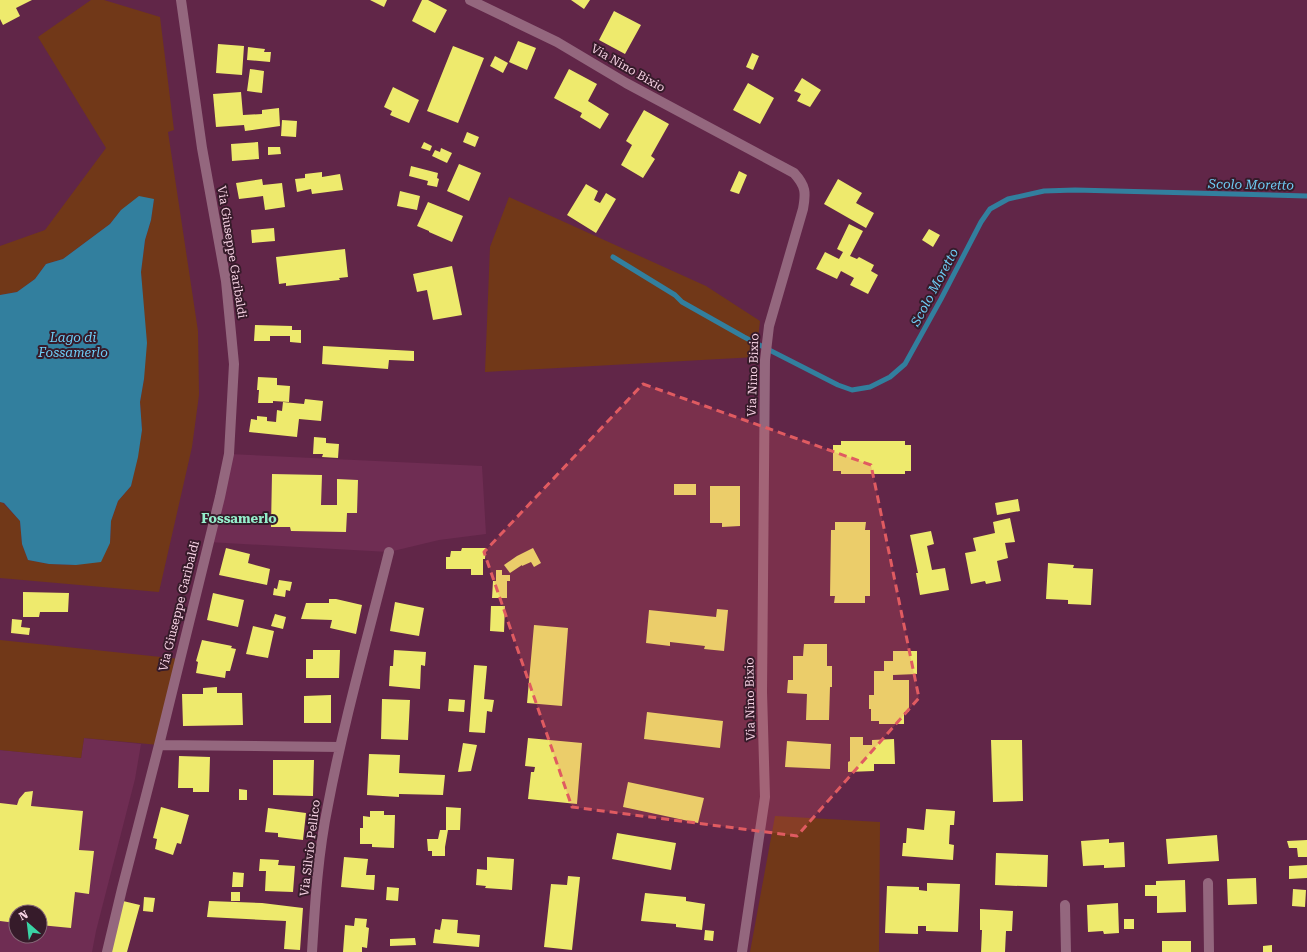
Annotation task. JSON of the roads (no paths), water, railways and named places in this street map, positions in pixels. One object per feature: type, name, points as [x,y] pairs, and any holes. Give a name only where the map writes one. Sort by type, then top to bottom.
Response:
[{"type":"street","name":"Via Giuseppe Garibaldi","points":[[107,952],[125,874],[159,745],[196,588],[220,497],[229,454],[234,364],[226,281],[202,148],[181,0]]},
{"type":"street","name":"Via Nino Bixio","points":[[470,0],[557,42],[626,83],[794,173],[800,179],[805,191],[803,209],[769,326],[765,360],[762,692],[765,797],[742,952]]},
{"type":"street","name":"Via Silvio Pellico","points":[[312,952],[320,853],[327,806],[340,747],[389,552]]},
{"type":"street","points":[[159,745],[340,747]]},
{"type":"street","points":[[1208,884],[1209,952]]},
{"type":"street","points":[[1065,905],[1066,952]]},
{"type":"water","name":"Lago di Fossamerlo","points":[[139,196],[154,199],[151,220],[145,240],[141,272],[147,343],[144,379],[140,402],[142,430],[138,457],[131,486],[118,501],[111,521],[110,543],[101,562],[76,565],[49,564],[28,560],[22,544],[20,521],[4,503],[0,502],[0,295],[17,292],[35,279],[46,264],[63,259],[110,224],[121,210]]},
{"type":"waterway","name":"Scolo Moretto","points":[[613,257],[675,295],[682,302],[744,337],[838,385],[852,390],[870,387],[890,377],[905,364],[981,222],[990,209],[1008,199],[1044,191],[1075,190],[1307,196]]},
{"type":"district","name":"Fossamerlo","points":[[239,518]]}]
